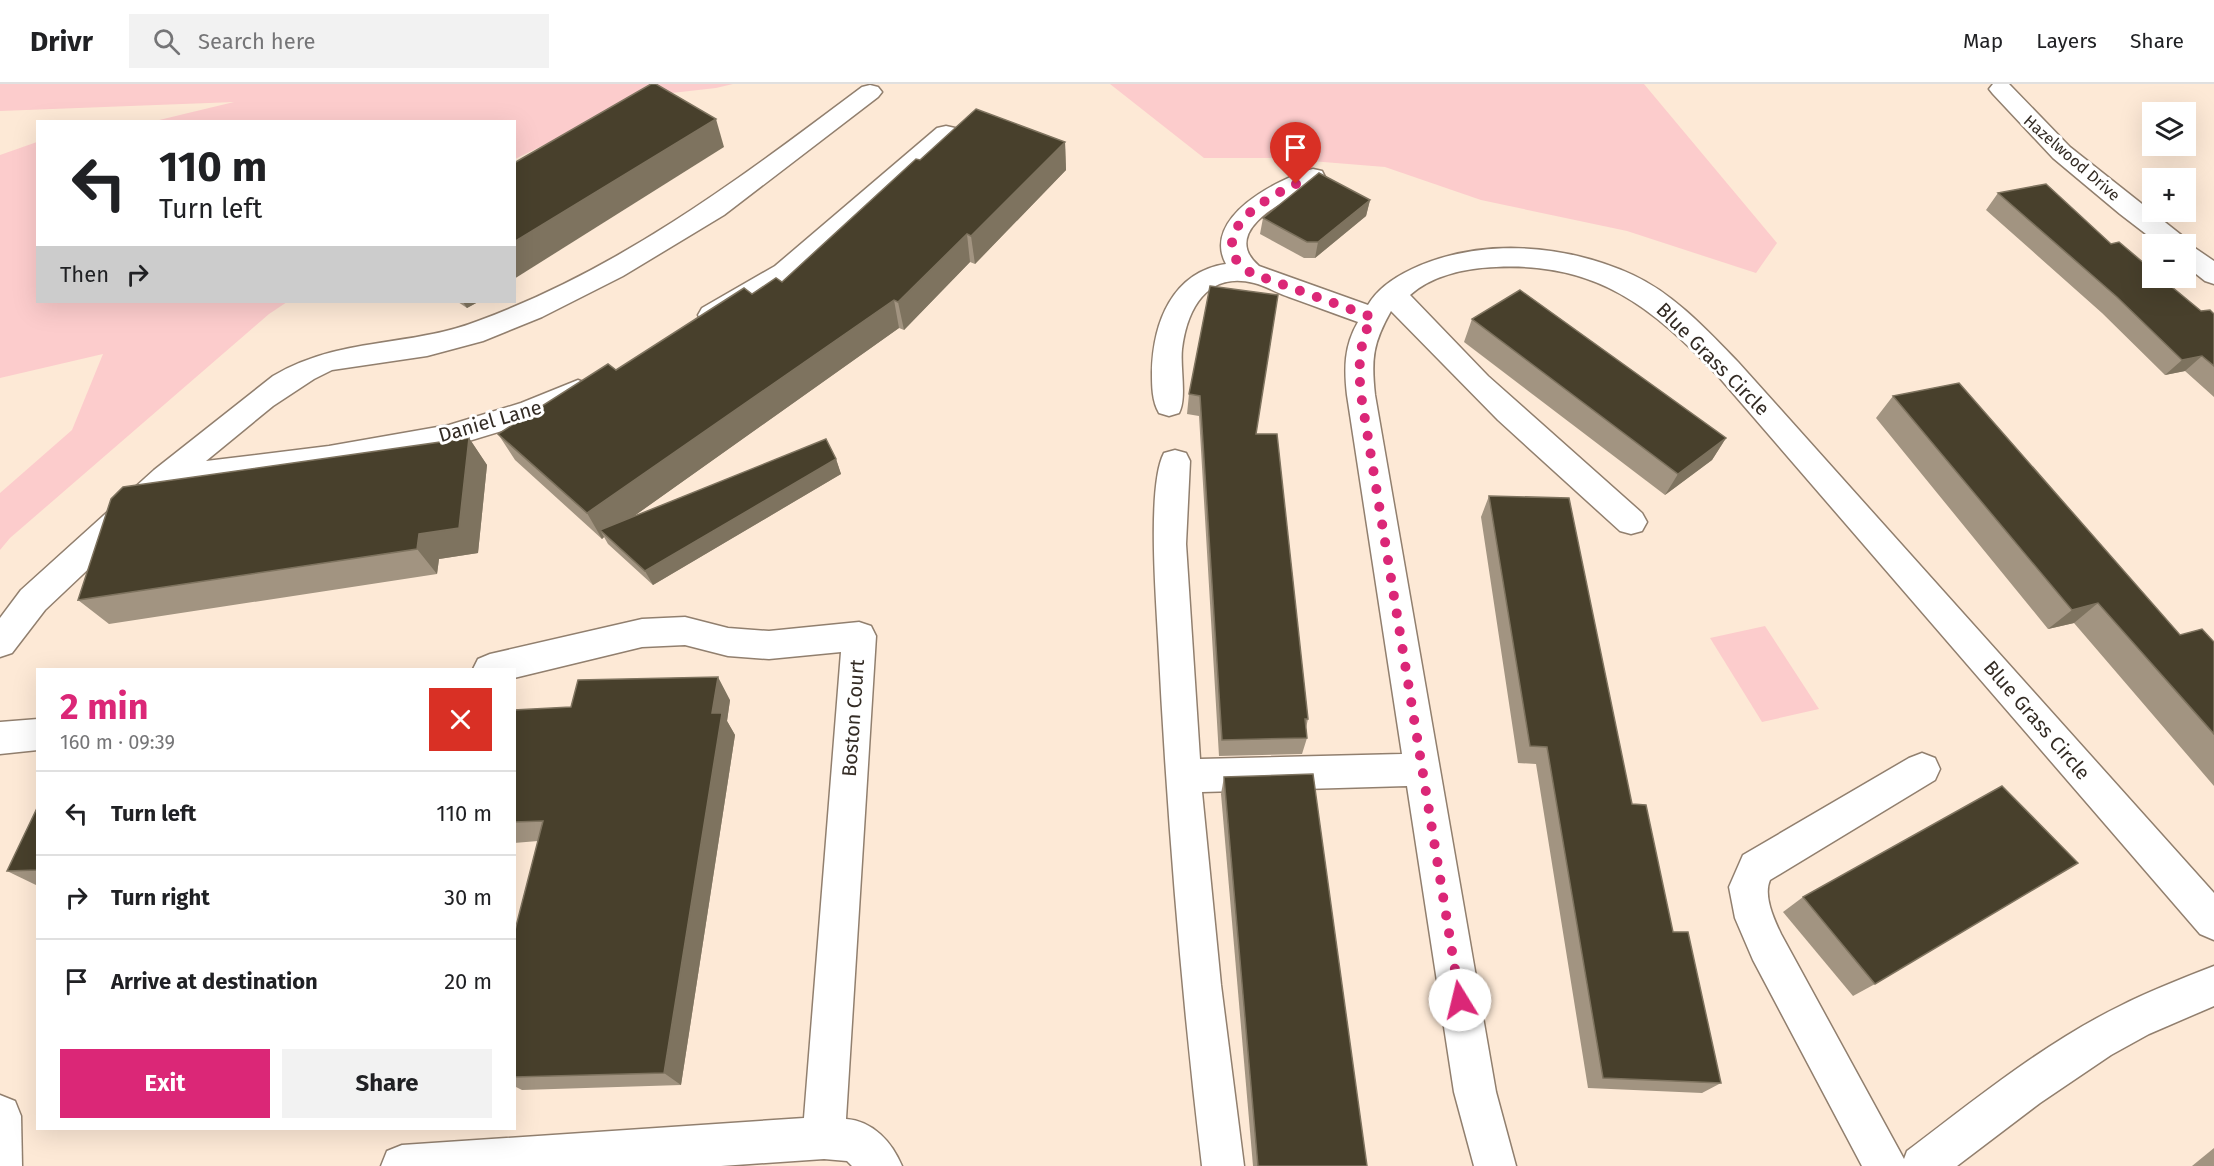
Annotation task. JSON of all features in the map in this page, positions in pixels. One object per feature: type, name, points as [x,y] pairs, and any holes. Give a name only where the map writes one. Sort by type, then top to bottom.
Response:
[{"type":"street","name":"Hazelwood Drive","points":[[2001,89],[2025,120],[2058,151],[2163,234]]},
{"type":"street","points":[[0,643],[33,600],[79,555],[165,478],[263,399],[293,378],[320,364],[352,355],[413,349],[496,325],[533,309],[657,244],[721,204],[870,92]]},
{"type":"street","points":[[690,328],[784,272],[946,132]]},
{"type":"street","points":[[1251,273],[1237,261],[1233,246],[1237,228],[1254,209],[1279,192],[1313,177]]},
{"type":"street","name":"Blue Grass Circle","points":[[1383,305],[1431,271],[1461,261],[1521,255],[1555,259],[1588,268],[1622,281],[1651,297],[1678,319],[1728,369],[2214,921]]},
{"type":"street","points":[[2196,260],[2214,275]]},
{"type":"street","points":[[1169,405],[1166,371],[1177,308],[1187,292],[1211,276],[1251,273],[1383,305],[1449,357],[1483,391],[1631,522]]},
{"type":"street","points":[[1383,305],[1362,338],[1358,363],[1361,395],[1476,1092],[1495,1166]]},
{"type":"street","name":"Daniel Lane","points":[[165,478],[329,457],[449,436],[531,411],[602,378]]},
{"type":"street","points":[[1175,461],[1170,534],[1182,776],[1208,1050],[1223,1166]]},
{"type":"street","name":"Boston Court","points":[[494,668],[642,633],[685,631],[728,642],[769,645],[859,636],[824,1138]]},
{"type":"street","points":[[0,738],[36,734]]},
{"type":"street","points":[[1885,1166],[1767,947],[1754,918],[1748,887],[1756,868],[1922,769]]},
{"type":"street","points":[[1182,776],[1422,770]]},
{"type":"street","points":[[1922,1166],[2086,1046],[2137,1017],[2214,986]]},
{"type":"street","points":[[0,1116],[1,1166]]},
{"type":"street","points":[[402,1166],[824,1138],[857,1142],[881,1166]]},
{"type":"shaded area","points":[[0,84],[733,84],[645,96],[516,159],[516,120],[159,120],[234,102],[0,111]]},
{"type":"shaded area","points":[[1110,84],[1644,84],[1777,243],[1756,273],[1627,231],[1481,200],[1385,167],[1274,158],[1204,158]]},
{"type":"shaded area","points":[[36,142],[36,303],[286,303],[269,314],[10,538],[0,550],[0,493],[72,430],[103,354],[0,378],[0,155]]},
{"type":"shaded area","points":[[1765,626],[1819,709],[1762,722],[1710,638]]},
{"type":"building","points":[[651,84],[656,84],[716,119],[516,241],[516,162]]},
{"type":"building","points":[[976,109],[1065,142],[971,236],[967,234],[898,302],[894,300],[587,513],[498,434],[608,364],[616,370],[744,288],[752,294],[776,278],[782,282],[916,159],[920,160]]},
{"type":"building","points":[[1319,173],[1370,200],[1318,242],[1307,242],[1263,218]]},
{"type":"building","points":[[2046,184],[2111,244],[2119,242],[2142,262],[2142,288],[2173,288],[2201,311],[2210,310],[2214,314],[2214,366],[2202,356],[2182,360],[2117,297],[1998,193]]},
{"type":"building","points":[[1210,286],[1278,295],[1256,434],[1277,434],[1308,719],[1305,719],[1307,738],[1222,740],[1200,396],[1189,394]]},
{"type":"building","points":[[1520,290],[1726,438],[1678,474],[1472,319]]},
{"type":"building","points":[[1959,383],[2180,635],[2202,629],[2214,642],[2214,734],[2098,603],[2072,610],[1893,396]]},
{"type":"building","points":[[469,438],[459,528],[419,534],[417,549],[78,600],[111,499],[123,487]]},
{"type":"building","points":[[826,439],[836,459],[645,571],[600,530]]},
{"type":"building","points":[[1489,496],[1569,498],[1632,804],[1646,805],[1673,932],[1688,932],[1721,1083],[1603,1078],[1547,747],[1530,746]]},
{"type":"building","points":[[718,677],[712,713],[722,713],[664,1073],[516,1077],[516,926],[543,821],[516,822],[516,710],[571,707],[578,680]]},
{"type":"building","points":[[1313,774],[1367,1166],[1258,1166],[1224,777]]},
{"type":"building","points":[[2002,786],[2078,863],[1875,984],[1803,897]]},
{"type":"building","points":[[36,810],[36,870],[7,871]]},
{"type":"route","points":[[1296,184],[1279,192],[1254,209],[1237,228],[1233,246],[1237,261],[1251,273],[1372,317],[1362,338],[1358,363],[1361,395],[1460,1000]]}]
